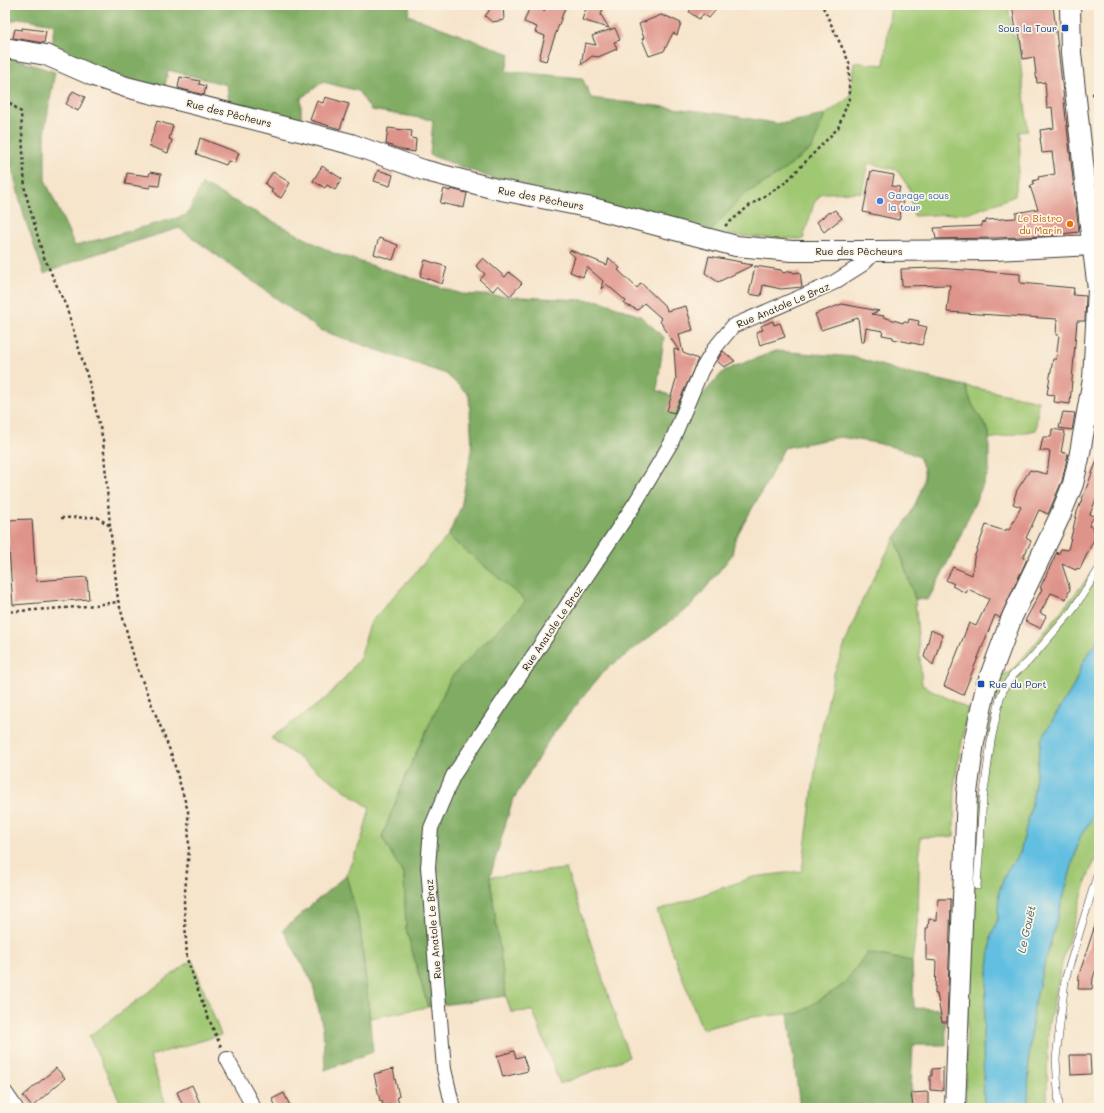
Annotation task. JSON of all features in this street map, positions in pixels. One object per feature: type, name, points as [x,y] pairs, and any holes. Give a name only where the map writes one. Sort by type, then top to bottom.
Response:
[{"type":"street","points":[[955,1108],[967,793],[974,742],[986,687],[998,652],[1012,617],[1060,516],[1073,484],[1093,379],[1098,289],[1071,53],[1070,5]]},
{"type":"street","name":"Rue des Pêcheurs","points":[[5,48],[46,55],[94,76],[126,87],[351,144],[423,170],[496,189],[592,208],[716,242],[736,246],[792,251],[996,250],[1095,254]]},
{"type":"street","name":"Rue Anatole Le Braz","points":[[453,1108],[444,1069],[428,867],[431,828],[453,776],[634,505],[670,443],[701,371],[714,349],[733,326],[833,283],[863,264],[876,251]]},
{"type":"street","points":[[226,1059],[254,1108]]},
{"type":"street","points":[[5,1092],[16,1108]]},
{"type":"lane","points":[[977,886],[983,799],[991,740],[1000,698],[1005,686],[1013,675],[1028,662],[1072,611],[1099,569]]},
{"type":"lane","points":[[1058,1108],[1056,1058],[1065,980],[1099,869]]},
{"type":"path","points":[[716,242],[724,227],[748,206],[786,182],[838,128],[849,99],[849,62],[822,5]]},
{"type":"path","points":[[5,99],[21,112],[25,191],[43,256],[66,306],[89,382],[103,440],[118,600],[136,665],[172,753],[188,811],[189,850],[184,902],[187,959],[205,1010],[226,1059]]},
{"type":"path","points":[[60,518],[96,517],[110,526]]},
{"type":"path","points":[[5,612],[78,607],[118,602],[118,600]]},
{"type":"green space","points":[[5,5],[410,5],[408,15],[510,54],[506,71],[582,78],[591,98],[723,114],[780,124],[825,115],[812,148],[779,174],[743,195],[709,233],[497,180],[430,155],[433,120],[371,110],[358,91],[323,82],[301,98],[301,122],[229,104],[227,85],[168,70],[164,91],[99,69],[52,48],[54,24],[20,18],[5,24]]},
{"type":"green space","points":[[891,5],[1008,5],[1012,33],[1018,41],[1028,131],[1019,132],[1020,153],[1015,196],[970,213],[914,216],[909,188],[897,170],[868,163],[862,192],[822,193],[814,203],[803,239],[768,238],[709,233],[743,195],[779,174],[812,148],[825,115],[850,97],[854,62],[884,65]]},
{"type":"green space","points":[[5,56],[55,72],[45,128],[45,180],[75,246],[187,215],[202,184],[333,253],[462,294],[601,301],[640,316],[664,337],[657,390],[693,405],[725,370],[776,351],[854,357],[900,371],[966,386],[971,402],[989,432],[989,471],[953,552],[928,600],[915,599],[895,537],[909,516],[921,490],[924,473],[919,457],[901,449],[840,437],[784,448],[735,539],[732,555],[692,605],[603,672],[550,738],[512,802],[490,877],[506,996],[428,1007],[406,929],[404,876],[382,837],[406,775],[451,677],[526,601],[448,536],[461,507],[472,447],[469,395],[446,374],[320,330],[179,228],[80,259],[44,274],[24,216],[5,140]]},
{"type":"green space","points":[[966,386],[1038,401],[1036,430],[989,439],[989,432],[971,402]]},
{"type":"green space","points":[[448,536],[527,601],[451,677],[406,775],[382,837],[404,876],[406,929],[428,1007],[370,1018],[360,926],[346,875],[362,838],[370,808],[271,738],[325,699],[344,679],[360,658],[370,623]]},
{"type":"green space","points":[[895,537],[915,599],[922,685],[968,709],[955,780],[954,837],[920,837],[918,917],[912,961],[867,953],[843,985],[799,1013],[753,1017],[702,1029],[657,911],[753,877],[802,871],[819,742],[834,673],[861,603]]},
{"type":"green space","points":[[1099,545],[1099,638],[1083,662],[1074,685],[1041,740],[1032,804],[1020,853],[1007,870],[999,891],[998,918],[991,937],[983,1033],[984,1108],[965,1108],[970,914],[975,836],[983,766],[998,688],[1002,673],[1008,674],[1034,645],[1095,569]]},
{"type":"green space","points":[[1099,808],[1099,852],[1089,873],[1064,955],[1048,1027],[1047,1108],[1028,1108],[1029,1057],[1033,1012],[1040,980],[1080,837]]},
{"type":"green space","points":[[566,869],[629,1057],[560,1084],[533,1011],[511,1012],[506,996],[490,877]]},
{"type":"green space","points":[[346,875],[360,926],[373,1052],[325,1070],[323,1028],[312,981],[283,930]]},
{"type":"green space","points":[[867,953],[912,961],[914,1008],[945,1009],[946,1045],[913,1045],[910,1108],[800,1108],[788,1014],[799,1013],[843,985]]},
{"type":"green space","points":[[192,960],[221,1035],[150,1056],[167,1108],[123,1108],[89,1036]]},
{"type":"water","name":"Le Gouët","points":[[1099,638],[1099,808],[1080,837],[1040,980],[1033,1012],[1029,1057],[1028,1108],[984,1108],[983,1033],[991,937],[998,918],[999,891],[1007,870],[1020,853],[1032,804],[1041,740],[1074,685],[1083,662]]},
{"type":"building","points":[[489,5],[503,5],[504,20],[492,22],[485,16],[489,11]]},
{"type":"building","points":[[547,5],[566,5],[546,61],[539,59],[545,36],[535,32],[537,27],[524,22],[530,6],[545,11]]},
{"type":"building","points":[[587,5],[597,5],[603,7],[601,15],[609,28],[582,20]]},
{"type":"building","points":[[692,5],[720,5],[709,18],[703,14],[699,19],[689,12],[693,6]]},
{"type":"building","points":[[1012,5],[1053,5],[1079,232],[1043,236],[936,239],[934,228],[982,226],[982,223],[986,222],[986,220],[1016,218],[1016,213],[1038,209],[1030,186],[1034,184],[1033,181],[1039,179],[1038,177],[1055,174],[1052,152],[1042,153],[1040,138],[1040,130],[1054,128],[1052,107],[1047,108],[1045,82],[1037,83],[1034,57],[1023,59],[1019,30],[1016,30]]},
{"type":"building","points":[[661,15],[681,23],[677,35],[673,33],[664,51],[649,56],[642,39],[644,38],[639,24]]},
{"type":"building","points":[[22,28],[46,31],[44,43],[13,38],[15,29],[22,30]]},
{"type":"building","points":[[615,28],[620,40],[614,42],[617,49],[598,57],[592,56],[581,65],[585,43],[596,45],[592,36]]},
{"type":"building","points":[[180,77],[200,81],[199,84],[206,86],[204,95],[178,88]]},
{"type":"building","points":[[73,91],[85,97],[78,111],[66,104]]},
{"type":"building","points":[[325,97],[349,104],[340,129],[310,120],[317,101],[323,103]]},
{"type":"building","points":[[157,121],[173,126],[169,139],[172,140],[168,153],[149,146]]},
{"type":"building","points":[[388,128],[412,131],[411,138],[416,139],[415,152],[403,150],[386,144]]},
{"type":"building","points":[[200,138],[239,153],[235,163],[228,161],[226,165],[196,154]]},
{"type":"building","points":[[322,166],[342,179],[335,190],[327,185],[325,188],[313,181]]},
{"type":"building","points":[[378,170],[393,175],[390,186],[374,181]]},
{"type":"building","points":[[871,171],[894,175],[892,186],[900,187],[897,200],[903,202],[899,220],[863,212]]},
{"type":"building","points":[[150,172],[161,174],[159,186],[150,185],[150,188],[125,184],[127,173],[149,176]]},
{"type":"building","points":[[273,172],[290,183],[281,198],[271,192],[273,189],[265,184]]},
{"type":"building","points":[[444,189],[467,193],[464,208],[440,203]]},
{"type":"building","points":[[835,210],[842,218],[824,232],[817,222],[829,212],[830,213]]},
{"type":"building","points":[[379,238],[398,245],[393,260],[374,254]]},
{"type":"building","points":[[570,250],[607,265],[609,258],[620,268],[618,270],[637,288],[641,283],[666,307],[667,311],[686,306],[693,330],[679,334],[683,353],[698,359],[674,413],[667,411],[676,379],[674,349],[679,351],[660,321],[661,318],[644,303],[638,310],[624,304],[626,301],[606,284],[601,289],[603,281],[587,267],[583,277],[570,272],[575,257],[569,252]]},
{"type":"building","points":[[709,256],[753,265],[718,282],[705,273]]},
{"type":"building","points":[[483,258],[505,277],[509,272],[522,283],[510,296],[498,285],[493,291],[480,280],[485,274],[476,266]]},
{"type":"building","points":[[425,260],[447,267],[442,284],[420,276]]},
{"type":"building","points":[[755,266],[781,270],[783,273],[791,271],[794,273],[800,272],[802,287],[781,289],[763,285],[761,296],[749,294]]},
{"type":"building","points":[[937,268],[1020,274],[1020,283],[1074,288],[1073,295],[1086,296],[1085,321],[1077,321],[1070,404],[1054,402],[1055,395],[1047,394],[1053,359],[1056,359],[1059,335],[1056,335],[1057,319],[947,312],[950,285],[902,286],[901,269]]},
{"type":"building","points":[[842,304],[879,311],[871,314],[884,316],[883,317],[903,323],[904,321],[908,323],[909,319],[919,321],[918,325],[927,327],[922,345],[893,339],[893,337],[882,335],[883,331],[866,328],[864,342],[861,342],[858,318],[821,330],[815,314]]},
{"type":"building","points":[[773,321],[774,325],[780,323],[785,337],[760,345],[756,332],[763,330],[761,326]]},
{"type":"building","points":[[723,351],[735,361],[724,367],[717,361]]},
{"type":"building","points":[[1063,412],[1075,413],[1072,430],[1059,428]]},
{"type":"building","points":[[1052,429],[1065,431],[1061,452],[1068,454],[1062,481],[1048,514],[1039,510],[1026,538],[1031,541],[1023,558],[1027,559],[1000,618],[995,615],[963,695],[944,686],[969,623],[976,626],[989,599],[968,589],[966,593],[952,586],[954,584],[946,580],[953,567],[972,575],[974,558],[986,525],[1005,531],[1006,529],[1009,530],[1021,507],[1013,504],[1017,490],[1030,470],[1047,474],[1050,451],[1040,451],[1043,437],[1051,437]]},
{"type":"building","points":[[1098,458],[1099,492],[1090,514],[1094,516],[1089,526],[1093,527],[1092,529],[1096,531],[1094,534],[1096,535],[1080,569],[1077,568],[1076,570],[1062,564],[1070,589],[1066,599],[1051,593],[1040,613],[1046,616],[1040,628],[1025,621],[1042,589],[1040,588],[1057,552],[1058,555],[1061,549],[1068,550],[1077,512]]},
{"type":"building","points":[[32,519],[36,581],[87,577],[89,599],[13,605],[7,520]]},
{"type":"building","points":[[931,630],[942,635],[933,665],[924,657]]},
{"type":"building","points":[[938,899],[951,899],[947,1022],[942,1022],[937,994],[935,994],[936,961],[926,960],[926,928],[928,928],[929,919],[937,920]]},
{"type":"building","points":[[1097,919],[1099,920],[1099,960],[1093,978],[1092,989],[1078,989],[1079,975]]},
{"type":"building","points":[[514,1051],[516,1058],[523,1056],[528,1071],[503,1077],[497,1056]]},
{"type":"building","points":[[1070,1055],[1090,1055],[1091,1074],[1071,1075]]},
{"type":"building","points":[[56,1068],[65,1078],[32,1107],[23,1096]]},
{"type":"building","points":[[943,1068],[943,1091],[930,1090],[930,1076],[932,1076],[932,1069]]},
{"type":"building","points":[[393,1069],[399,1096],[397,1097],[399,1103],[383,1106],[382,1101],[380,1101],[374,1074]]},
{"type":"building","points":[[192,1085],[202,1108],[184,1108],[177,1092]]},
{"type":"building","points":[[928,1092],[928,1105],[913,1106],[911,1093]]},
{"type":"building","points":[[284,1093],[291,1108],[277,1108],[272,1099]]},
{"type":"place","name":"Sous la Tour","points":[[1065,28]]},
{"type":"place","name":"Garage sous la tour","points":[[880,201]]},
{"type":"place","name":"Le Bistro du Marin","points":[[1070,224]]},
{"type":"place","name":"Rue du Port","points":[[981,684]]}]
